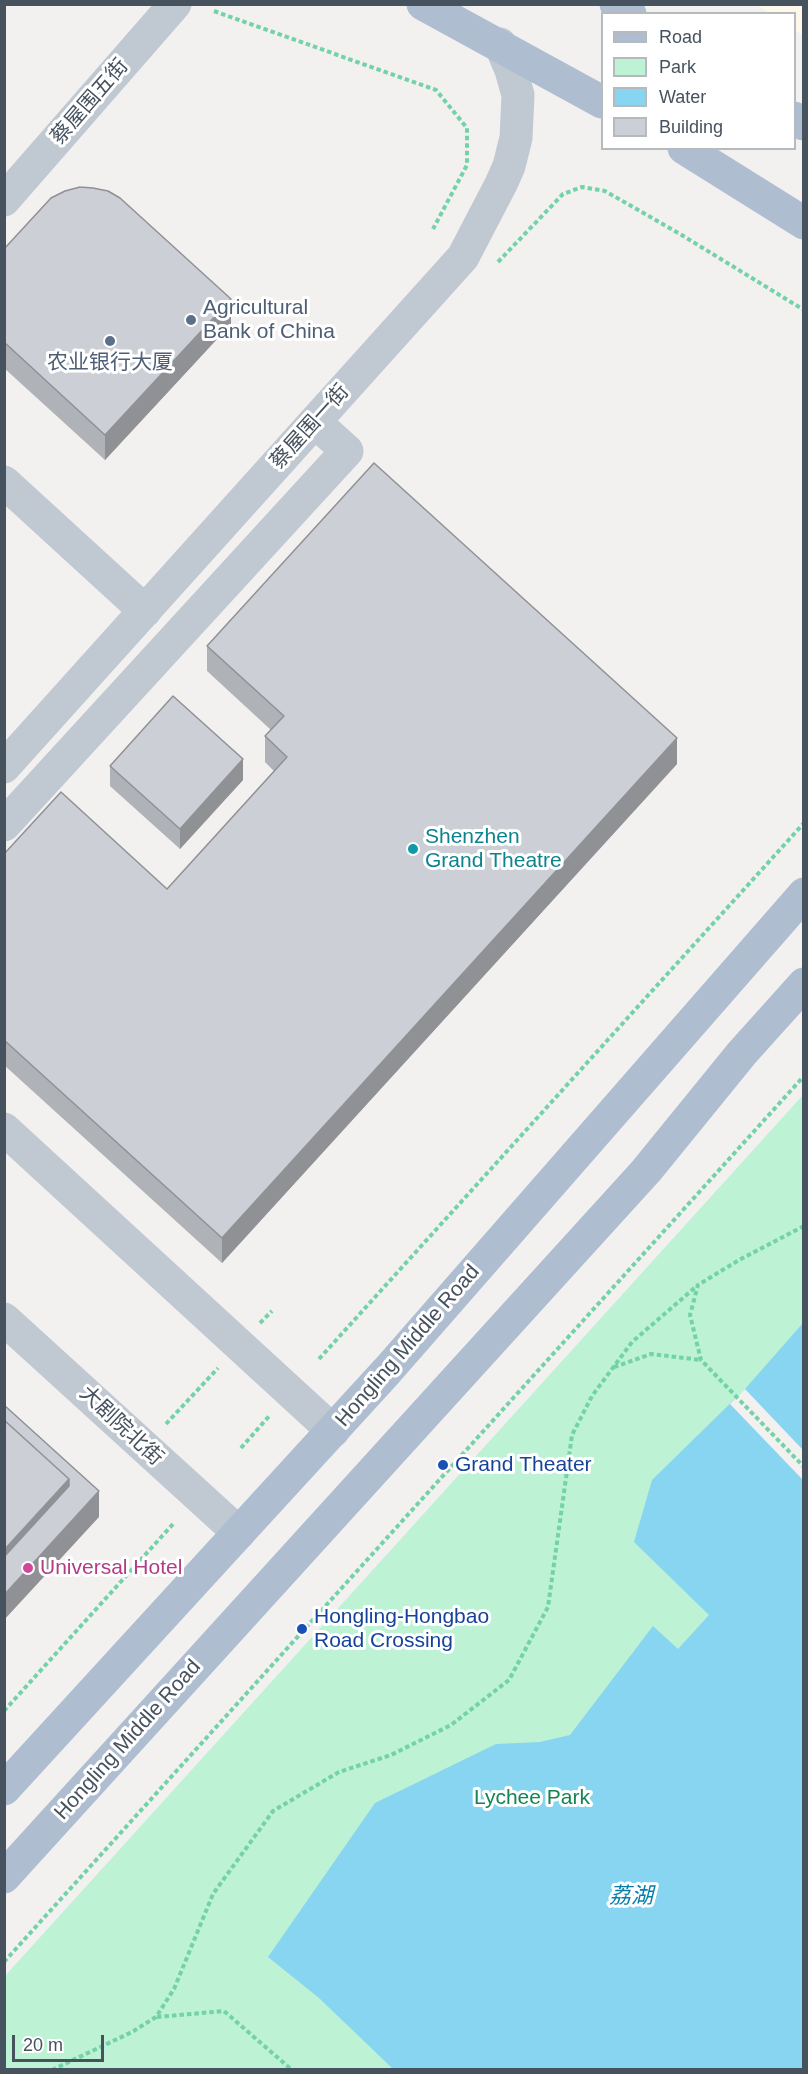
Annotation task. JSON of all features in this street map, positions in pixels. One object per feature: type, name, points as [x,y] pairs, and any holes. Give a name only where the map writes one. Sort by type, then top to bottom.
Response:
[{"type":"main road","points":[[423,4],[601,101]]},
{"type":"main road","points":[[687,150],[804,223]]},
{"type":"main road","name":"Hongling Middle Road","points":[[4,1790],[333,1431],[804,894]]},
{"type":"main road","name":"Hongling Middle Road","points":[[4,1877],[646,1171],[742,1053],[804,984]]},
{"type":"street","name":"蔡屋围五街","points":[[4,200],[176,4]]},
{"type":"street","name":"蔡屋围一街","points":[[4,767],[315,422],[477,263],[516,138],[518,95],[500,44]]},
{"type":"street","points":[[315,422],[372,474]]},
{"type":"street","points":[[4,825],[347,451]]},
{"type":"street","points":[[4,482],[145,611]]},
{"type":"street","points":[[4,1129],[333,1431]]},
{"type":"street","name":"大剧院北街","points":[[4,1319],[239,1533]]},
{"type":"path","points":[[214,11],[436,90],[467,128],[467,165],[432,230]]},
{"type":"path","points":[[477,263],[563,194],[582,188],[605,191],[804,310]]},
{"type":"path","points":[[319,1359],[804,823]]},
{"type":"path","points":[[4,1962],[804,1076]]},
{"type":"path","points":[[52,2070],[132,2032],[156,2017],[174,1989],[213,1894],[273,1811],[339,1772],[390,1755],[451,1725],[509,1680],[548,1607],[572,1436],[592,1396],[632,1342],[698,1285],[739,1260],[804,1226]]},
{"type":"path","points":[[698,1285],[690,1315],[701,1360],[804,1467]]},
{"type":"path","points":[[613,1367],[651,1354],[701,1360]]},
{"type":"path","points":[[241,1448],[272,1412]]},
{"type":"path","points":[[4,1711],[173,1524]]},
{"type":"path","points":[[156,2017],[224,2012],[292,2070]]},
{"type":"shaded area","points":[[756,5],[803,5],[803,36],[796,31],[796,12],[768,12]]},
{"type":"green space","name":"Lychee Park","points":[[803,1095],[803,2069],[5,2069],[4,1977]]},
{"type":"water","name":"荔湖","points":[[803,1323],[803,2069],[392,2069],[319,1998],[268,1957],[375,1803],[496,1744],[540,1742],[570,1735],[653,1626],[678,1649],[709,1615],[634,1542],[652,1480],[745,1389]]},
{"type":"pier","points":[[745,1389],[803,1450],[803,1480],[730,1404]]},
{"type":"building","name":"农业银行大厦","points":[[80,187],[108,191],[120,198],[231,299],[105,435],[4,342],[4,249],[51,198]]},
{"type":"building","name":"Shenzhen Grand Theatre","points":[[374,463],[677,738],[222,1238],[4,1040],[4,854],[61,792],[167,889],[287,757],[265,736],[284,716],[207,646]]},
{"type":"building","points":[[173,696],[243,759],[180,829],[110,766]]},
{"type":"building","points":[[4,1405],[99,1491],[4,1595],[4,1557],[69,1486],[69,1479],[4,1420]]},
{"type":"building","points":[[4,1420],[69,1479],[4,1550]]},
{"type":"place","name":"Agricultural Bank of China","points":[[191,320]]},
{"type":"place","name":"农业银行大厦","points":[[110,341]]},
{"type":"place","name":"Shenzhen Grand Theatre","points":[[413,849]]},
{"type":"place","name":"Grand Theater","points":[[443,1465]]},
{"type":"place","name":"Universal Hotel","points":[[28,1568]]},
{"type":"place","name":"Hongling-Hongbao Road Crossing","points":[[302,1629]]}]
